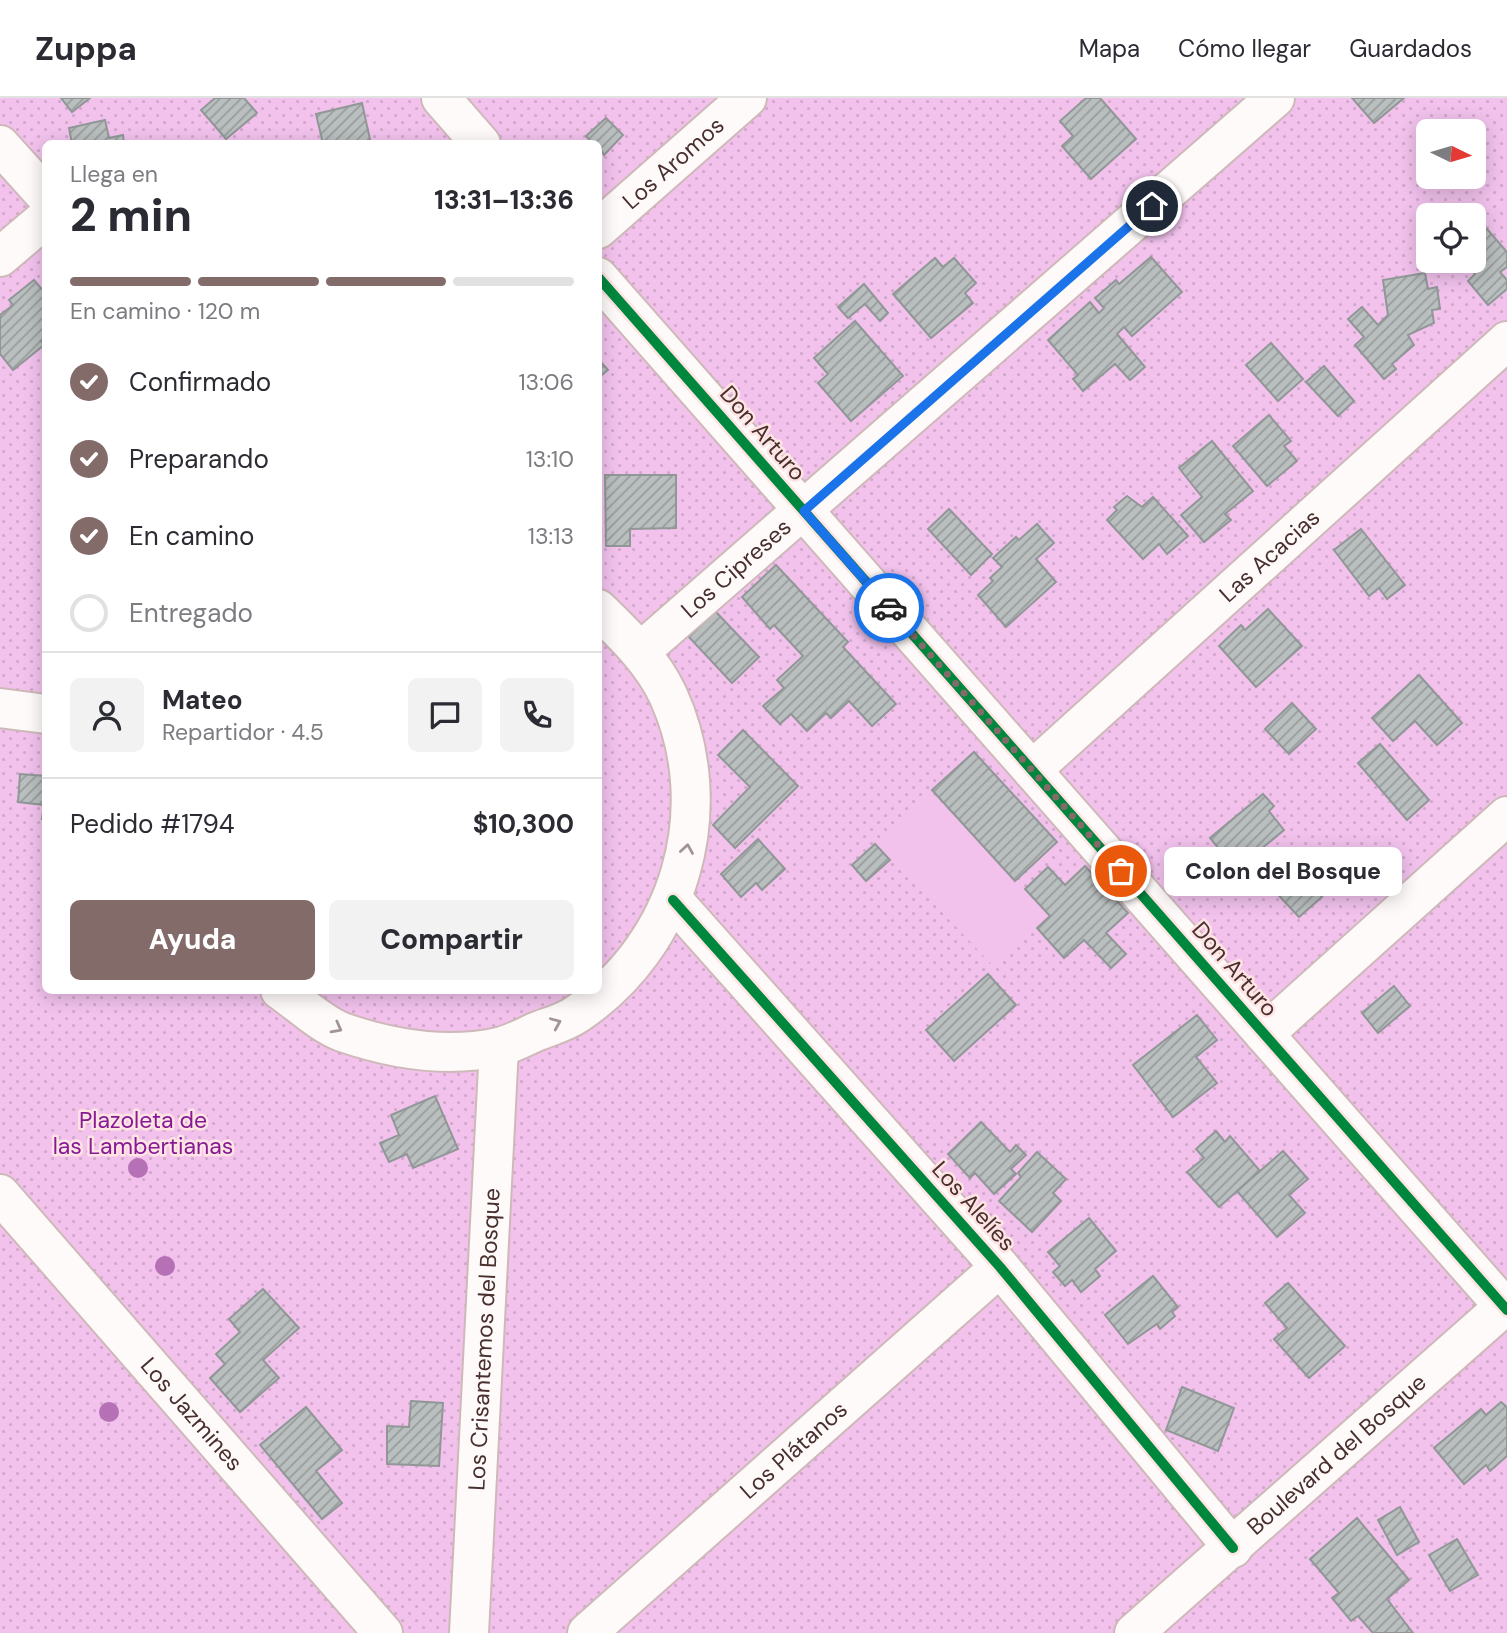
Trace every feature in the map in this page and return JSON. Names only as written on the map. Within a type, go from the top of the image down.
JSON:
[{"type":"street","points":[[441,98],[478,140]]},
{"type":"street","name":"Los Aromos","points":[[602,225],[747,98]]},
{"type":"street","name":"Los Cipreses","points":[[641,651],[1275,98]]},
{"type":"street","points":[[0,145],[42,192]]},
{"type":"street","points":[[0,257],[42,221]]},
{"type":"street","name":"Don Arturo","points":[[602,283],[1506,1306]]},
{"type":"street","name":"Las Acacias","points":[[1032,770],[1507,341]]},
{"type":"street","points":[[602,612],[641,651],[667,694],[685,742],[692,820],[684,867],[673,900],[634,965],[602,993]]},
{"type":"street","points":[[0,708],[42,713]]},
{"type":"street","points":[[1264,1034],[1507,816]]},
{"type":"street","name":"Los Alelíes","points":[[673,900],[1000,1267],[1233,1548]]},
{"type":"street","points":[[286,994],[340,1031],[421,1052],[499,1047],[576,1015],[600,994]]},
{"type":"street","name":"Los Crisantemos del Bosque","points":[[469,1633],[499,1047]]},
{"type":"street","name":"Los Jazmines","points":[[4,1207],[383,1633]]},
{"type":"street","name":"Los Plátanos","points":[[587,1633],[1000,1267]]},
{"type":"street","name":"Boulevard del Bosque","points":[[1134,1633],[1506,1306]]},
{"type":"green space","name":"Plazoleta de las Lambertianas","points":[[0,98],[1507,98],[1507,1633],[0,1633]]},
{"type":"green space","points":[[930,791],[1050,916],[994,967],[876,842]]},
{"type":"building","points":[[61,98],[90,98],[72,112]]},
{"type":"building","points":[[215,98],[244,98],[257,113],[226,139],[201,110]]},
{"type":"building","points":[[1086,98],[1100,98],[1136,139],[1091,179],[1062,146],[1073,136],[1060,121]]},
{"type":"building","points":[[1352,98],[1404,98],[1374,123]]},
{"type":"building","points":[[362,103],[370,140],[322,140],[316,114]]},
{"type":"building","points":[[606,118],[623,135],[604,155],[602,140],[590,140],[586,136]]},
{"type":"building","points":[[105,120],[109,138],[123,135],[124,140],[71,140],[69,128]]},
{"type":"building","points":[[1486,230],[1507,252],[1507,267],[1500,272],[1507,280],[1507,289],[1488,305],[1468,281],[1474,273],[1486,273]]},
{"type":"building","points":[[1151,257],[1182,292],[1132,336],[1124,327],[1117,334],[1145,367],[1130,380],[1115,364],[1083,391],[1073,379],[1078,375],[1048,340],[1090,302],[1099,313],[1104,308],[1095,298],[1116,280],[1119,284]]},
{"type":"building","points":[[935,258],[943,267],[954,258],[976,283],[965,293],[973,303],[931,338],[893,294]]},
{"type":"building","points":[[1425,273],[1428,289],[1437,287],[1440,309],[1432,310],[1434,323],[1408,335],[1414,345],[1392,364],[1396,369],[1384,379],[1355,345],[1364,337],[1348,319],[1362,307],[1378,325],[1388,315],[1383,280]]},
{"type":"building","points":[[34,280],[42,289],[42,347],[13,370],[0,354],[0,315],[13,305],[9,300]]},
{"type":"building","points":[[864,284],[888,313],[880,321],[865,304],[848,318],[838,307]]},
{"type":"building","points":[[855,321],[903,376],[851,421],[818,383],[828,374],[814,358]]},
{"type":"building","points":[[1271,343],[1303,379],[1278,401],[1246,365]]},
{"type":"building","points":[[602,363],[608,370],[602,375]]},
{"type":"building","points":[[1324,366],[1354,401],[1338,416],[1306,382]]},
{"type":"building","points":[[1269,415],[1291,441],[1284,446],[1297,461],[1267,486],[1233,446]]},
{"type":"building","points":[[1212,441],[1253,491],[1225,514],[1231,520],[1204,542],[1181,515],[1202,497],[1179,468]]},
{"type":"building","points":[[605,475],[676,475],[676,528],[630,529],[630,546],[606,546]]},
{"type":"building","points":[[1127,496],[1142,507],[1153,497],[1188,536],[1167,554],[1159,544],[1143,559],[1107,520],[1117,510],[1114,507]]},
{"type":"building","points":[[949,509],[992,554],[971,575],[928,529]]},
{"type":"building","points":[[1037,524],[1054,543],[1036,559],[1056,582],[1006,627],[978,595],[993,581],[990,578],[1002,567],[993,558],[1016,537],[1019,540]]},
{"type":"building","points":[[1361,529],[1405,585],[1387,599],[1379,588],[1369,596],[1334,550]]},
{"type":"building","points":[[776,565],[848,642],[843,647],[896,704],[872,726],[849,701],[831,718],[826,713],[807,731],[791,714],[780,724],[763,706],[784,688],[777,680],[803,656],[774,625],[770,629],[742,597]]},
{"type":"building","points":[[1268,609],[1302,646],[1256,687],[1219,646],[1241,625],[1245,630]]},
{"type":"building","points":[[715,611],[759,657],[732,683],[688,636]]},
{"type":"building","points":[[1419,675],[1462,723],[1437,745],[1415,721],[1393,741],[1372,718]]},
{"type":"building","points":[[1292,703],[1316,729],[1289,754],[1265,729]]},
{"type":"building","points":[[743,730],[798,786],[735,848],[713,825],[750,787],[718,755]]},
{"type":"building","points":[[1380,744],[1429,800],[1407,820],[1358,763]]},
{"type":"building","points":[[974,752],[1057,842],[1015,881],[932,790]]},
{"type":"building","points":[[20,774],[42,776],[42,805],[18,802]]},
{"type":"building","points":[[1263,794],[1274,806],[1269,811],[1284,830],[1236,870],[1210,838]]},
{"type":"building","points":[[758,839],[785,869],[762,890],[756,883],[741,897],[721,874]]},
{"type":"building","points":[[875,844],[890,860],[866,881],[852,865]]},
{"type":"building","points":[[1299,852],[1319,874],[1309,883],[1322,897],[1299,917],[1267,883]]},
{"type":"building","points":[[1085,866],[1128,913],[1106,933],[1126,954],[1111,968],[1084,940],[1064,958],[1037,928],[1050,916],[1025,889],[1048,867],[1065,885]]},
{"type":"building","points":[[988,974],[1016,1005],[954,1061],[926,1030]]},
{"type":"building","points":[[1394,986],[1410,1006],[1378,1033],[1362,1013]]},
{"type":"building","points":[[1197,1015],[1217,1040],[1196,1057],[1217,1083],[1173,1117],[1133,1065]]},
{"type":"building","points":[[435,1096],[458,1149],[413,1168],[407,1154],[389,1162],[380,1143],[399,1135],[391,1115]]},
{"type":"building","points":[[981,1122],[1010,1152],[1016,1145],[1026,1155],[1011,1169],[1016,1174],[994,1194],[975,1173],[970,1178],[948,1154]]},
{"type":"building","points":[[1216,1131],[1225,1142],[1230,1136],[1260,1171],[1219,1207],[1187,1172],[1204,1158],[1196,1149]]},
{"type":"building","points":[[1283,1151],[1308,1179],[1289,1195],[1305,1213],[1277,1237],[1237,1191]]},
{"type":"building","points":[[1037,1152],[1066,1179],[1053,1193],[1061,1201],[1032,1232],[999,1201],[1021,1177],[1018,1173]]},
{"type":"building","points":[[1089,1218],[1116,1251],[1095,1269],[1100,1276],[1081,1292],[1072,1280],[1065,1286],[1053,1272],[1060,1266],[1048,1252]]},
{"type":"building","points":[[1153,1276],[1178,1307],[1172,1312],[1175,1316],[1160,1329],[1157,1324],[1128,1344],[1105,1315]]},
{"type":"building","points":[[1288,1283],[1345,1346],[1309,1378],[1274,1339],[1287,1328],[1265,1303]]},
{"type":"building","points":[[263,1289],[299,1328],[263,1360],[279,1378],[240,1412],[210,1378],[225,1364],[216,1354],[240,1332],[229,1319]]},
{"type":"building","points":[[1182,1387],[1234,1408],[1218,1451],[1166,1430]]},
{"type":"building","points":[[411,1401],[443,1403],[439,1466],[387,1464],[387,1426],[409,1427]]},
{"type":"building","points":[[1501,1402],[1507,1407],[1507,1456],[1490,1471],[1486,1465],[1464,1484],[1434,1448],[1481,1409],[1486,1415]]},
{"type":"building","points":[[306,1407],[342,1450],[316,1471],[342,1503],[322,1519],[260,1445]]},
{"type":"building","points":[[1400,1507],[1419,1542],[1397,1555],[1378,1520]]},
{"type":"building","points":[[1357,1518],[1409,1580],[1387,1599],[1413,1633],[1373,1633],[1358,1616],[1351,1621],[1332,1598],[1339,1593],[1310,1559]]},
{"type":"building","points":[[1457,1539],[1478,1575],[1450,1591],[1429,1555]]},
{"type":"cycle path","points":[[602,282],[1507,1310]]},
{"type":"cycle path","points":[[673,900],[1000,1267],[1233,1548]]},
{"type":"way so far","points":[[889,608],[1121,871]]},
{"type":"place","name":"Colon del Bosque","points":[[1121,871]]},
{"type":"route","points":[[889,608],[804,511],[1152,206]]}]
